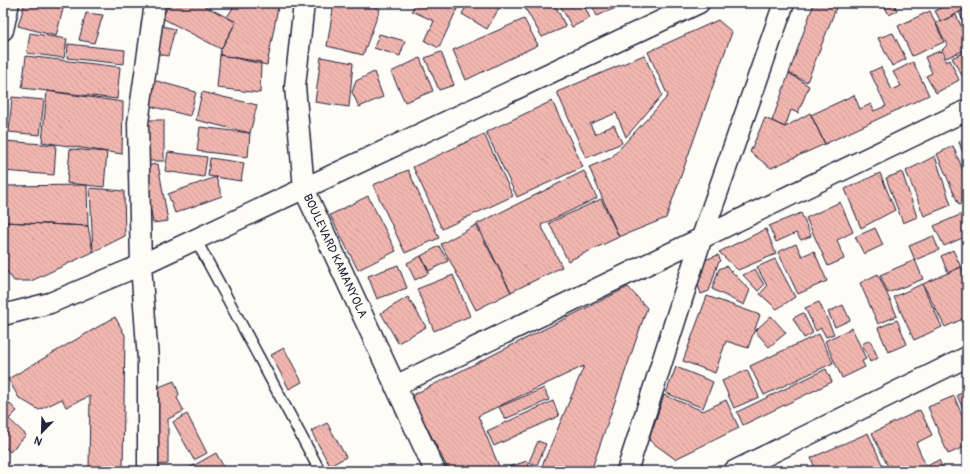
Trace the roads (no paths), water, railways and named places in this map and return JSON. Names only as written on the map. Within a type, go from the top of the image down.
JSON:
[{"type":"street","points":[[3,30],[9,3]]},
{"type":"street","points":[[148,471],[148,360],[141,265],[138,123],[155,3]]},
{"type":"street","name":"BOULEVARD KAMANYOLA","points":[[304,3],[294,86],[304,189],[394,386],[435,471]]},
{"type":"street","points":[[3,315],[50,303],[141,265],[699,3]]},
{"type":"street","points":[[628,471],[702,237],[784,3]]},
{"type":"street","points":[[394,386],[967,110]]},
{"type":"street","points":[[734,471],[967,357]]},
{"type":"lane","points":[[196,240],[320,471]]}]
